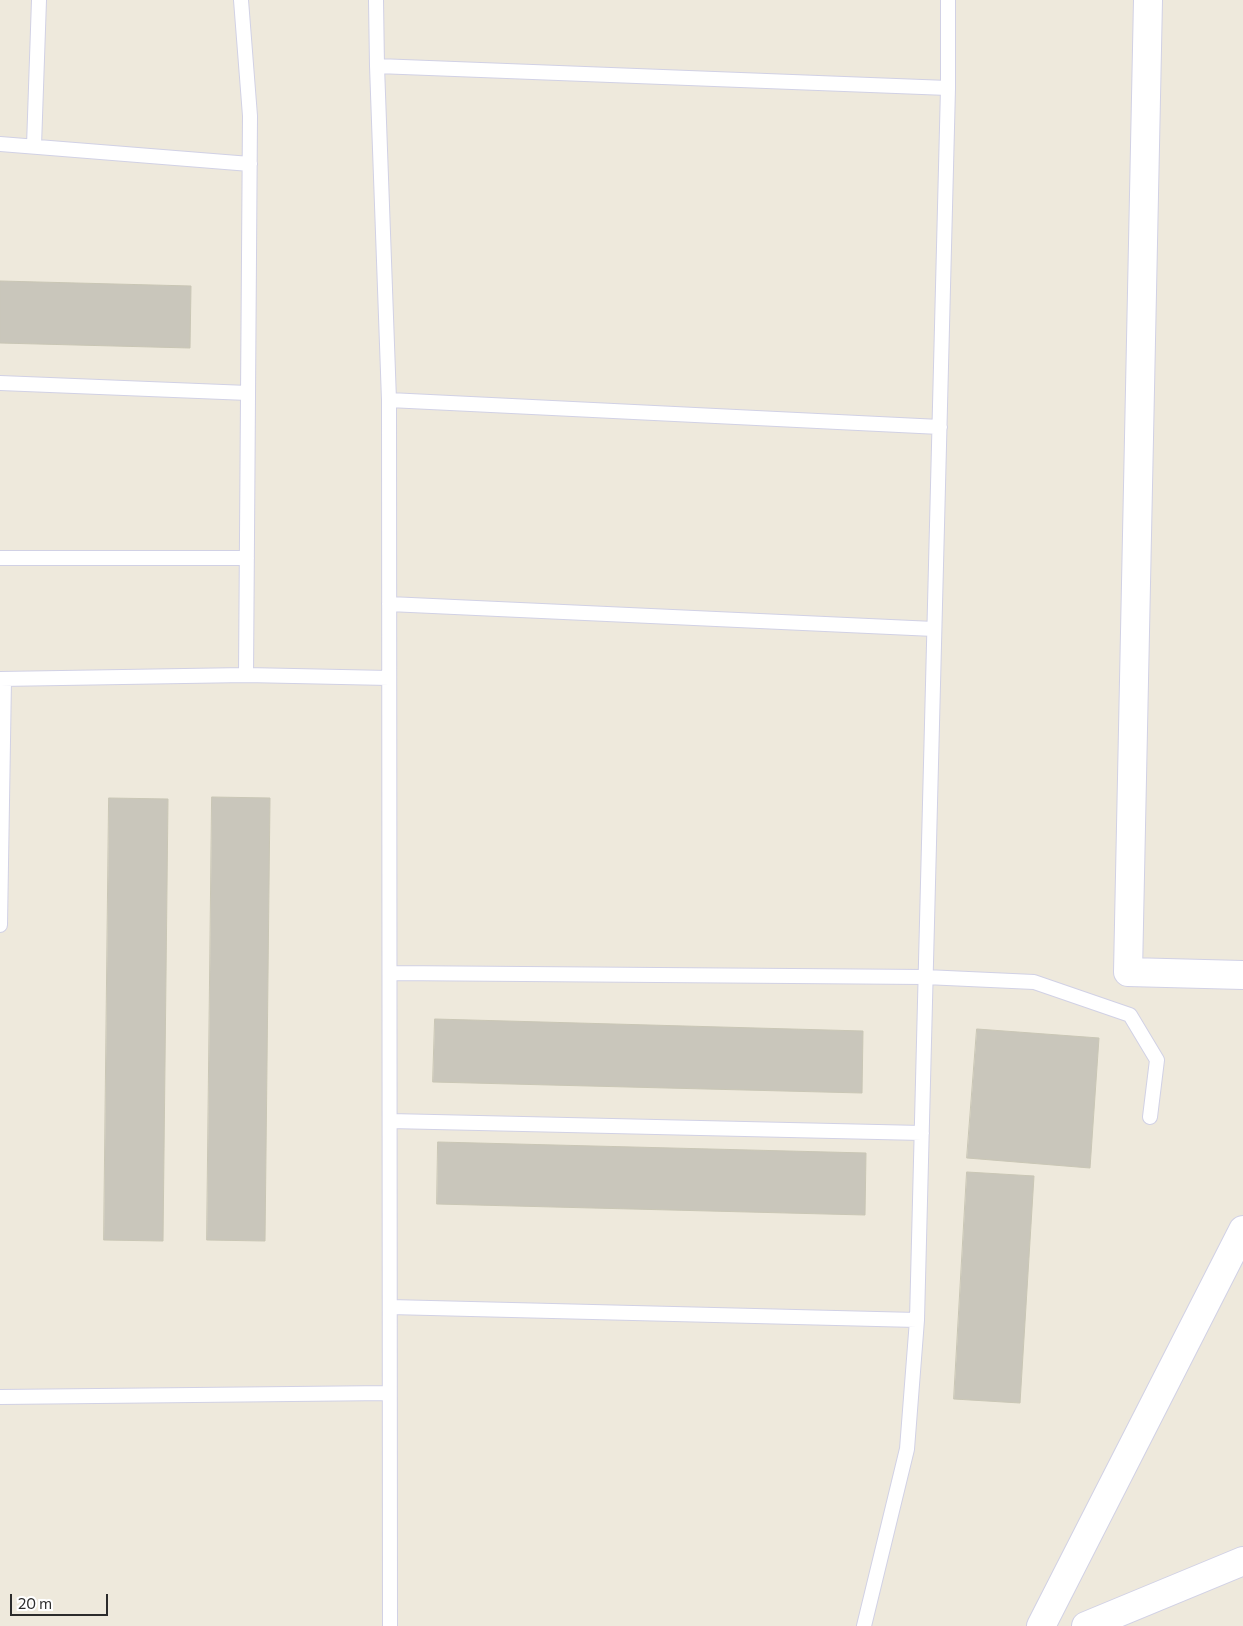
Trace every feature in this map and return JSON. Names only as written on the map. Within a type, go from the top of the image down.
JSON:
[{"type":"street","points":[[1148,0],[1128,972],[1243,975]]},
{"type":"street","points":[[1041,1626],[1243,1230]]},
{"type":"street","points":[[1086,1626],[1243,1561]]},
{"type":"lane","points":[[34,146],[39,0]]},
{"type":"lane","points":[[241,0],[250,116],[246,675]]},
{"type":"lane","points":[[376,0],[389,400],[390,1626]]},
{"type":"lane","points":[[864,1626],[907,1449],[917,1320],[948,88],[948,0]]},
{"type":"lane","points":[[377,66],[948,88]]},
{"type":"lane","points":[[0,144],[250,164]]},
{"type":"lane","points":[[0,383],[248,393]]},
{"type":"lane","points":[[389,400],[940,427]]},
{"type":"lane","points":[[0,558],[247,558]]},
{"type":"lane","points":[[389,604],[934,629]]},
{"type":"lane","points":[[0,925],[2,678],[246,675],[389,678]]},
{"type":"lane","points":[[390,973],[925,977],[1034,982],[1130,1015],[1157,1060],[1150,1117]]},
{"type":"lane","points":[[390,1122],[922,1133]]},
{"type":"lane","points":[[390,1307],[917,1320]]},
{"type":"lane","points":[[0,1396],[389,1393]]},
{"type":"building","points":[[0,281],[191,286],[190,348],[0,343]]},
{"type":"building","points":[[212,797],[270,798],[265,1241],[207,1240]]},
{"type":"building","points":[[109,798],[168,799],[163,1241],[104,1240]]},
{"type":"building","points":[[435,1019],[863,1031],[862,1093],[433,1082]]},
{"type":"building","points":[[977,1029],[1099,1038],[1090,1168],[967,1158]]},
{"type":"building","points":[[438,1142],[866,1153],[865,1215],[437,1204]]},
{"type":"building","points":[[967,1172],[1034,1176],[1020,1403],[954,1399]]}]
